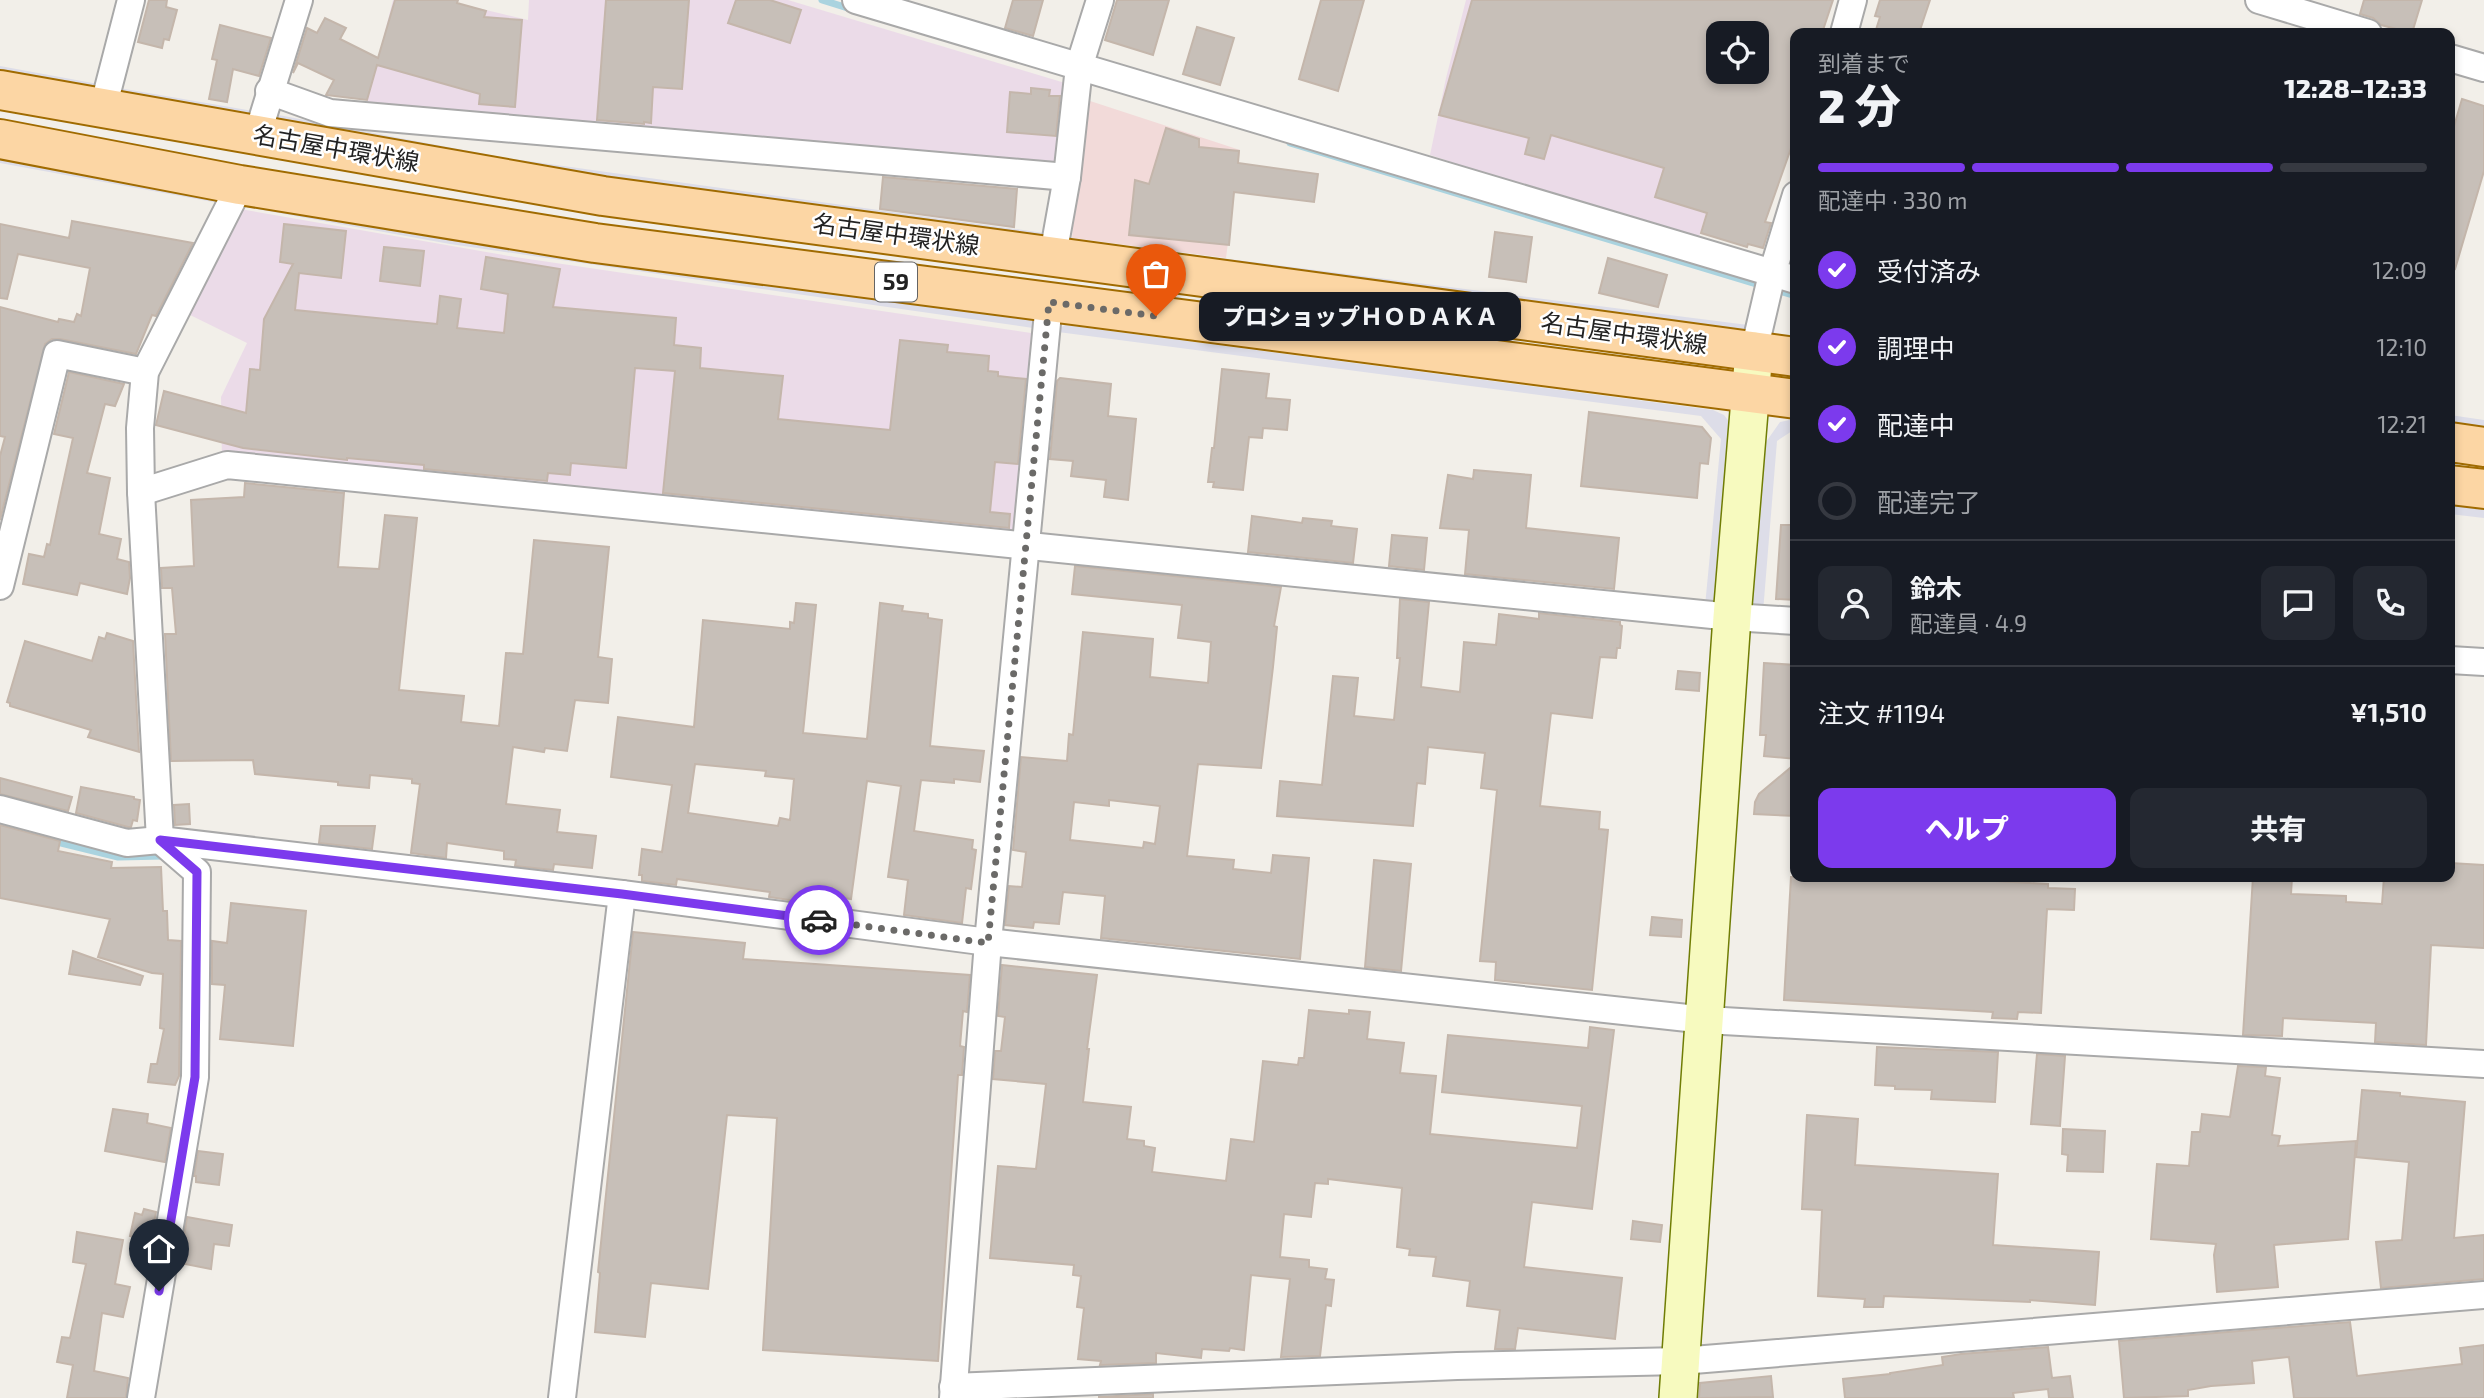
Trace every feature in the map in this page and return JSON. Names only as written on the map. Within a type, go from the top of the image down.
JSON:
[{"type":"main road","name":"名古屋中環状線","points":[[0,90],[603,196],[1790,356]]},
{"type":"main road","name":"名古屋中環状線","points":[[0,139],[240,185],[595,243],[1790,398]]},
{"type":"main road","points":[[2455,443],[2484,447]]},
{"type":"main road","points":[[2455,486],[2484,489]]},
{"type":"street","points":[[103,108],[131,0]]},
{"type":"street","points":[[257,136],[299,0]]},
{"type":"street","points":[[856,0],[1078,75],[1776,282]]},
{"type":"street","points":[[1053,256],[1067,177],[1078,75],[1100,0]]},
{"type":"street","points":[[1845,28],[1853,0]]},
{"type":"street","points":[[2259,0],[2351,28]]},
{"type":"street","points":[[2455,59],[2484,68]]},
{"type":"street","points":[[269,91],[330,113],[1067,177]]},
{"type":"street","points":[[141,1398],[195,1077],[197,872],[160,840],[141,492],[140,428],[145,372],[240,185]]},
{"type":"street","points":[[1678,1398],[1749,393],[1754,351],[1776,282],[1790,221]]},
{"type":"street","points":[[1049,302],[988,943],[953,1392],[1457,1366],[1681,1361],[2484,1294]]},
{"type":"street","points":[[0,586],[57,354],[145,372]]},
{"type":"street","points":[[141,492],[227,466],[1732,617],[1790,621]]},
{"type":"street","points":[[2455,660],[2484,662]]},
{"type":"street","points":[[0,809],[127,842],[160,840],[622,894],[988,943],[1706,1020],[2484,1064]]},
{"type":"street","points":[[562,1398],[622,894]]},
{"type":"shaded area","points":[[393,0],[444,0],[528,20],[529,0],[788,0],[1065,83],[1060,171],[365,109]]},
{"type":"shaded area","points":[[1466,0],[1535,0],[1706,50],[1706,84],[1744,84],[1697,244],[1430,155]]},
{"type":"shaded area","points":[[0,66],[98,84],[96,88],[0,73]]},
{"type":"shaded area","points":[[119,88],[259,112],[257,117],[122,96]]},
{"type":"shaded area","points":[[1084,99],[1240,150],[1226,258],[1072,238]]},
{"type":"shaded area","points":[[268,113],[495,156],[494,158],[279,123]]},
{"type":"shaded area","points":[[0,156],[215,194],[224,204],[0,163]]},
{"type":"shaded area","points":[[506,158],[1051,234],[1049,237],[514,167]]},
{"type":"shaded area","points":[[237,201],[473,240],[1026,319],[1037,322],[1040,329],[450,244],[235,205]]},
{"type":"shaded area","points":[[234,208],[515,257],[1031,333],[1021,536],[222,464],[221,397],[247,343],[184,312]]},
{"type":"shaded area","points":[[1071,239],[1748,325],[1746,333]]},
{"type":"shaded area","points":[[1065,325],[1713,410],[1724,415],[1730,423],[1724,601],[1705,606],[1721,439],[1701,416],[1058,332]]},
{"type":"shaded area","points":[[2455,416],[2484,420],[2484,431],[2455,428]]},
{"type":"shaded area","points":[[1790,420],[1790,432],[1777,441],[1763,612],[1751,604],[1766,442],[1780,422]]},
{"type":"shaded area","points":[[2455,503],[2484,507],[2484,518],[2455,515]]},
{"type":"building","points":[[149,0],[167,0],[166,7],[177,10],[169,40],[164,39],[162,48],[138,42]]},
{"type":"building","points":[[395,0],[458,0],[457,3],[486,11],[484,17],[522,20],[515,107],[479,104],[480,94],[377,65],[367,100],[326,95],[334,80],[298,63],[293,73],[307,28],[317,33],[325,18],[346,28],[340,39],[378,58]]},
{"type":"building","points":[[606,0],[689,0],[682,89],[653,87],[651,123],[597,120]]},
{"type":"building","points":[[736,0],[770,0],[801,10],[790,43],[728,23]]},
{"type":"building","points":[[1013,0],[1043,0],[1033,36],[1005,28]]},
{"type":"building","points":[[1117,0],[1169,0],[1153,55],[1105,40]]},
{"type":"building","points":[[1321,0],[1364,0],[1338,91],[1299,79]]},
{"type":"building","points":[[1472,0],[1833,0],[1824,28],[1790,28],[1790,151],[1765,222],[1771,223],[1763,248],[1748,244],[1747,247],[1701,233],[1707,213],[1655,197],[1664,168],[1551,135],[1544,159],[1525,154],[1529,138],[1439,115]]},
{"type":"building","points":[[1880,0],[1930,0],[1921,28],[1877,28],[1880,17],[1875,16]]},
{"type":"building","points":[[2364,0],[2422,0],[2414,28],[2381,25],[2373,18],[2360,14]]},
{"type":"building","points":[[220,25],[271,38],[259,76],[233,69],[227,102],[209,99],[217,60],[212,59]]},
{"type":"building","points":[[1197,27],[1234,38],[1220,85],[1183,74]]},
{"type":"building","points":[[1031,88],[1050,90],[1049,96],[1060,96],[1056,136],[1007,132],[1010,92],[1031,94]]},
{"type":"building","points":[[2462,99],[2484,106],[2484,171],[2455,269],[2455,123]]},
{"type":"building","points":[[1166,128],[1199,139],[1199,147],[1239,151],[1238,163],[1318,174],[1314,202],[1234,192],[1229,245],[1129,235],[1135,180],[1149,184]]},
{"type":"building","points":[[883,177],[1017,189],[1014,227],[880,209]]},
{"type":"building","points":[[72,221],[193,243],[156,316],[152,315],[136,354],[60,339],[52,339],[45,344],[0,520],[0,456],[5,437],[0,436],[0,307],[58,322],[59,319],[74,322],[77,314],[81,316],[90,268],[18,254],[7,299],[0,298],[0,224],[69,238]]},
{"type":"building","points":[[284,224],[346,231],[341,278],[299,273],[295,310],[437,324],[440,296],[461,299],[457,328],[504,333],[508,294],[481,289],[486,257],[560,269],[553,307],[676,318],[674,345],[701,348],[700,368],[783,376],[778,419],[890,430],[900,340],[948,345],[947,352],[989,356],[988,371],[998,372],[998,376],[1026,379],[1018,464],[995,462],[990,512],[1010,514],[1009,528],[663,493],[675,371],[635,368],[626,468],[571,463],[570,475],[548,473],[547,481],[424,469],[424,465],[347,460],[243,448],[156,425],[164,391],[246,413],[250,369],[260,370],[264,319],[293,264],[280,262]]},
{"type":"building","points":[[1495,232],[1532,237],[1526,282],[1489,277]]},
{"type":"building","points":[[384,247],[424,251],[420,286],[380,281]]},
{"type":"building","points":[[1608,258],[1667,275],[1658,307],[1599,293]]},
{"type":"building","points":[[1222,369],[1269,374],[1266,398],[1290,400],[1287,430],[1263,428],[1262,438],[1249,437],[1243,490],[1213,487],[1214,482],[1208,482]]},
{"type":"building","points":[[69,372],[124,384],[115,406],[105,404],[87,473],[110,478],[99,534],[121,539],[117,559],[129,562],[127,594],[80,583],[77,595],[23,584],[29,554],[44,557],[47,544],[50,545],[73,438],[54,434]]},
{"type":"building","points":[[1060,378],[1111,384],[1108,416],[1136,419],[1128,500],[1104,497],[1106,480],[1071,476],[1073,461],[1050,459],[1057,381]]},
{"type":"building","points":[[1589,412],[1702,427],[1711,438],[1708,464],[1700,463],[1697,498],[1581,486]]},
{"type":"building","points":[[1474,470],[1531,475],[1526,528],[1619,538],[1614,589],[1465,574],[1469,530],[1440,528],[1448,475],[1473,479]]},
{"type":"building","points":[[245,483],[344,493],[338,567],[379,569],[385,515],[417,518],[399,690],[464,696],[461,722],[499,726],[506,653],[523,654],[534,540],[609,547],[598,657],[612,659],[608,703],[575,700],[567,751],[545,748],[544,752],[513,747],[506,804],[560,810],[557,832],[596,836],[592,868],[554,864],[553,870],[515,866],[516,860],[504,859],[504,851],[447,843],[446,858],[411,853],[420,784],[412,783],[412,779],[370,775],[369,788],[338,785],[338,782],[255,774],[253,760],[171,761],[165,634],[176,634],[172,588],[162,588],[161,568],[194,566],[191,500],[244,497]]},
{"type":"building","points":[[1252,516],[1302,523],[1303,518],[1332,521],[1331,526],[1357,529],[1353,563],[1248,552]]},
{"type":"building","points":[[1781,525],[1790,525],[1790,600],[1776,599]]},
{"type":"building","points":[[1392,535],[1427,538],[1424,570],[1389,566]]},
{"type":"building","points":[[1075,566],[1281,587],[1274,626],[1277,627],[1261,768],[1198,764],[1187,856],[1234,860],[1233,869],[1271,873],[1273,855],[1309,858],[1300,959],[1101,938],[1105,896],[1063,892],[1059,924],[1034,922],[1033,928],[1005,925],[1009,886],[1022,887],[1026,852],[1013,850],[1021,757],[1067,761],[1069,734],[1073,735],[1083,632],[1153,639],[1150,677],[1208,683],[1211,642],[1178,638],[1182,605],[1072,594]],"holes":[[[1109,800],[1160,806],[1155,844],[1144,842],[1143,848],[1070,840],[1074,802],[1109,806]]]},
{"type":"building","points":[[1400,599],[1429,602],[1421,687],[1460,692],[1464,642],[1496,645],[1499,614],[1539,619],[1539,613],[1620,622],[1622,626],[1616,658],[1600,657],[1592,718],[1551,713],[1540,806],[1600,812],[1599,829],[1608,830],[1592,990],[1495,980],[1496,962],[1480,961],[1497,790],[1481,788],[1485,753],[1428,747],[1425,784],[1417,783],[1413,826],[1277,816],[1280,781],[1322,785],[1333,676],[1358,678],[1354,716],[1394,720],[1400,658],[1397,658]]},
{"type":"building","points":[[796,603],[816,605],[803,733],[867,739],[880,603],[903,606],[902,611],[928,614],[928,618],[942,620],[930,746],[984,751],[980,782],[954,779],[954,783],[921,780],[914,831],[973,840],[972,849],[976,850],[971,889],[966,888],[962,923],[904,915],[908,880],[888,877],[901,786],[867,781],[851,899],[811,893],[810,903],[769,897],[770,892],[677,879],[676,885],[642,881],[642,875],[639,875],[642,849],[662,852],[672,785],[611,777],[618,717],[694,727],[703,620],[790,629],[790,622],[794,623]],"holes":[[[695,764],[766,771],[765,776],[794,779],[790,820],[780,818],[778,826],[688,813]]]},
{"type":"building","points":[[107,633],[133,641],[139,752],[88,737],[91,730],[10,706],[7,702],[25,641],[92,661],[99,637],[105,639]]},
{"type":"building","points":[[1764,663],[1790,665],[1790,758],[1764,756],[1766,735],[1760,735]]},
{"type":"building","points":[[1678,671],[1700,673],[1699,691],[1676,689]]},
{"type":"building","points":[[1790,768],[1790,816],[1754,814],[1759,794]]},
{"type":"building","points":[[0,778],[72,797],[68,811],[0,794]]},
{"type":"building","points":[[81,787],[140,800],[137,821],[133,820],[131,827],[128,827],[76,813]]},
{"type":"building","points":[[189,804],[190,824],[175,825],[174,805]]},
{"type":"building","points":[[0,825],[60,841],[58,851],[112,862],[111,868],[161,867],[163,911],[167,911],[168,940],[181,941],[179,1076],[175,1085],[148,1082],[151,1064],[157,1064],[164,1029],[160,1028],[163,974],[98,957],[110,919],[0,898]]},
{"type":"building","points":[[321,826],[375,826],[372,849],[319,843]]},
{"type":"building","points":[[1374,860],[1411,864],[1401,971],[1365,967]]},
{"type":"building","points":[[2455,863],[2484,865],[2484,948],[2431,945],[2426,1045],[2375,1042],[2376,1023],[2283,1018],[2282,1036],[2243,1035],[2253,882],[2292,882],[2291,894],[2346,896],[2346,902],[2382,904],[2384,882],[2455,882]]},
{"type":"building","points":[[1791,882],[2011,882],[2075,889],[2074,910],[2047,909],[2041,1013],[2018,1012],[2017,1019],[1992,1018],[1993,1012],[1784,1000]]},
{"type":"building","points":[[231,903],[306,911],[293,1046],[220,1039],[225,985],[212,984],[212,941],[227,943]]},
{"type":"building","points":[[1652,917],[1682,920],[1681,937],[1650,935]]},
{"type":"building","points":[[633,932],[745,943],[743,959],[970,975],[967,1012],[963,1011],[960,1046],[964,1047],[962,1075],[958,1075],[938,1361],[763,1350],[777,1118],[727,1115],[708,1289],[651,1283],[645,1337],[595,1332],[598,1272]]},
{"type":"building","points":[[73,951],[143,976],[140,985],[69,974]]},
{"type":"building","points":[[1002,965],[1097,975],[1083,1102],[1131,1107],[1127,1139],[1144,1141],[1144,1146],[1155,1148],[1152,1172],[1226,1181],[1231,1139],[1254,1142],[1263,1061],[1298,1065],[1299,1058],[1304,1058],[1309,1010],[1349,1014],[1349,1010],[1370,1012],[1367,1039],[1404,1043],[1400,1073],[1436,1076],[1430,1134],[1577,1148],[1582,1106],[1442,1092],[1448,1035],[1588,1048],[1590,1027],[1614,1030],[1592,1209],[1532,1202],[1524,1267],[1622,1278],[1615,1339],[1518,1328],[1515,1349],[1495,1349],[1500,1310],[1467,1306],[1470,1281],[1433,1276],[1436,1257],[1409,1255],[1410,1249],[1397,1247],[1402,1188],[1328,1179],[1328,1184],[1315,1183],[1311,1217],[1284,1214],[1280,1257],[1309,1260],[1309,1267],[1327,1269],[1325,1279],[1334,1280],[1331,1306],[1326,1305],[1320,1356],[1281,1357],[1290,1279],[1251,1275],[1244,1350],[1202,1349],[1201,1358],[1156,1353],[1156,1363],[1100,1365],[1101,1361],[1078,1359],[1084,1308],[1077,1307],[1081,1276],[1073,1275],[1074,1265],[990,1258],[998,1166],[1036,1169],[1046,1084],[993,1079],[995,1051],[1001,1051],[1005,1017],[998,1016]]},
{"type":"building","points":[[1877,1047],[1998,1052],[1995,1102],[1931,1099],[1932,1090],[1895,1089],[1895,1086],[1875,1085]]},
{"type":"building","points":[[2037,1054],[2065,1056],[2060,1126],[2031,1124]]},
{"type":"building","points":[[2238,1066],[2266,1067],[2265,1076],[2280,1078],[2272,1135],[2280,1136],[2278,1146],[2356,1141],[2348,1239],[2274,1245],[2278,1287],[2217,1292],[2214,1255],[2216,1244],[2151,1239],[2157,1164],[2189,1166],[2192,1132],[2200,1132],[2202,1114],[2230,1117]]},
{"type":"building","points":[[2362,1090],[2465,1102],[2454,1238],[2484,1235],[2484,1279],[2381,1288],[2376,1242],[2402,1240],[2409,1162],[2356,1157]]},
{"type":"building","points":[[113,1109],[148,1114],[147,1123],[171,1128],[165,1162],[105,1151]]},
{"type":"building","points":[[1807,1115],[1858,1119],[1855,1165],[1998,1174],[1993,1245],[2099,1252],[2095,1305],[2030,1300],[1884,1296],[1883,1307],[1864,1307],[1865,1299],[1818,1296],[1822,1210],[1802,1209]]},
{"type":"building","points":[[2063,1129],[2105,1131],[2103,1172],[2067,1171],[2068,1155],[2062,1154]]},
{"type":"building","points":[[198,1151],[223,1154],[219,1185],[196,1182],[194,1176]]},
{"type":"building","points":[[144,1209],[156,1212],[151,1241],[130,1236],[135,1213],[142,1215]]},
{"type":"building","points":[[187,1217],[232,1225],[229,1246],[214,1244],[211,1269],[180,1263]]},
{"type":"building","points":[[1633,1221],[1662,1225],[1660,1242],[1631,1239]]},
{"type":"building","points":[[77,1232],[123,1240],[115,1284],[130,1287],[123,1317],[102,1313],[94,1371],[128,1378],[126,1398],[67,1398],[73,1365],[57,1362],[62,1337],[70,1338],[86,1264],[73,1262]]},
{"type":"building","points":[[2350,1322],[2357,1376],[2462,1364],[2460,1348],[2484,1345],[2484,1398],[2294,1398],[2289,1357],[2252,1361],[2254,1383],[2188,1390],[2188,1396],[2124,1398],[2119,1341]]},
{"type":"building","points":[[2048,1347],[2052,1378],[2070,1376],[2073,1398],[2049,1398],[2048,1389],[2013,1393],[2014,1398],[1845,1398],[1843,1379],[1943,1365],[1942,1357],[1961,1354]]},
{"type":"building","points":[[1771,1376],[1773,1397],[1699,1398],[1700,1383]]},
{"type":"building","points":[[1153,1394],[1153,1398],[1099,1398],[1099,1397]]},
{"type":"waterway","points":[[822,0],[854,10]]},
{"type":"waterway","points":[[1290,143],[1790,294]]},
{"type":"waterway","points":[[53,841],[118,857],[165,856]]},
{"type":"way so far","points":[[819,920],[988,943],[1049,302],[1156,316]]},
{"type":"place","name":"プロショップＨＯＤＡＫＡ","points":[[1156,316]]},
{"type":"route","points":[[159,1291],[195,1077],[197,1007],[197,872],[160,840],[819,920]]}]
